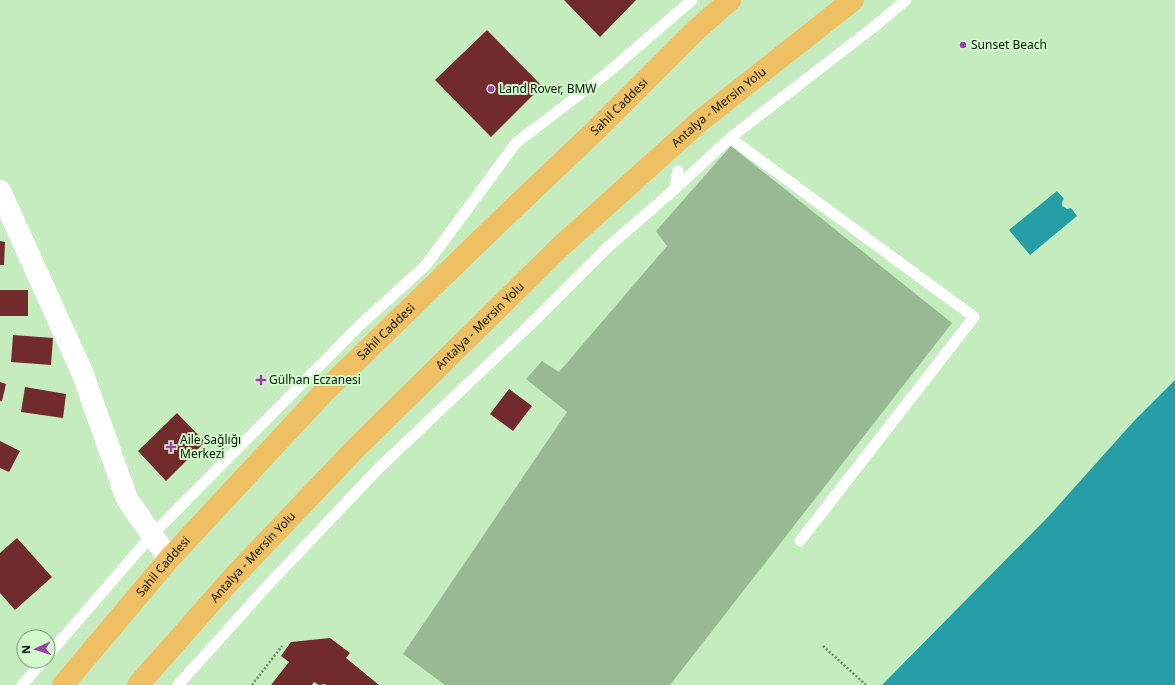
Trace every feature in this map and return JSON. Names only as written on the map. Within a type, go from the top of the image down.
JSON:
[{"type":"highway","name":"Sahil Caddesi","points":[[63,685],[169,559],[324,392],[598,128],[696,30],[730,0]]},
{"type":"highway","name":"Antalya - Mersin Yolu","points":[[138,685],[236,574],[355,449],[560,247],[700,121],[852,0]]},
{"type":"street","points":[[0,191],[82,372],[127,498],[169,559]]},
{"type":"lane","points":[[56,646],[152,535],[360,326],[426,265],[516,143],[605,75],[692,0]]},
{"type":"lane","points":[[178,685],[269,584],[379,468],[533,322],[609,246],[675,189],[730,138],[875,26],[906,0]]},
{"type":"lane","points":[[730,138],[974,317],[800,541]]},
{"type":"lane","points":[[675,189],[678,171]]},
{"type":"lane","points":[[22,685],[36,669]]},
{"type":"path","points":[[252,685],[282,646]]},
{"type":"path","points":[[823,646],[866,685]]},
{"type":"green space","points":[[731,146],[952,323],[670,685],[445,685],[403,654],[567,412],[526,379],[542,361],[559,372],[667,246],[656,231]]},
{"type":"water","points":[[1057,191],[1064,199],[1062,206],[1067,209],[1071,208],[1077,216],[1030,255],[1009,230]]},
{"type":"water","points":[[1175,380],[1175,685],[882,685],[1048,517],[1134,421]]},
{"type":"building","points":[[564,0],[636,0],[600,37]]},
{"type":"building","points":[[487,30],[542,86],[491,137],[435,80]]},
{"type":"building","points":[[0,241],[5,242],[4,265],[0,265]]},
{"type":"building","points":[[0,290],[28,290],[28,316],[0,316]]},
{"type":"building","points":[[13,335],[53,338],[51,365],[11,362]]},
{"type":"building","points":[[0,382],[6,384],[2,401],[0,401]]},
{"type":"building","points":[[25,387],[66,394],[63,418],[21,412]]},
{"type":"building","points":[[509,389],[532,406],[513,431],[490,414]]},
{"type":"building","name":"Aile Sağlığı Merkezi","points":[[177,413],[205,442],[166,481],[138,451]]},
{"type":"building","points":[[0,441],[20,451],[9,472],[0,468]]},
{"type":"building","points":[[17,538],[52,577],[15,610],[0,593],[0,553]]},
{"type":"building","points":[[330,638],[350,653],[346,658],[379,685],[319,685],[314,682],[312,685],[271,685],[289,662],[281,656],[291,642]]},
{"type":"place","name":"Sunset Beach","points":[[963,45]]},
{"type":"place","name":"Land Rover, BMW","points":[[491,89]]},
{"type":"place","name":"Gülhan Eczanesi","points":[[261,380]]},
{"type":"place","name":"Aile Sağlığı Merkezi","points":[[171,447]]}]
